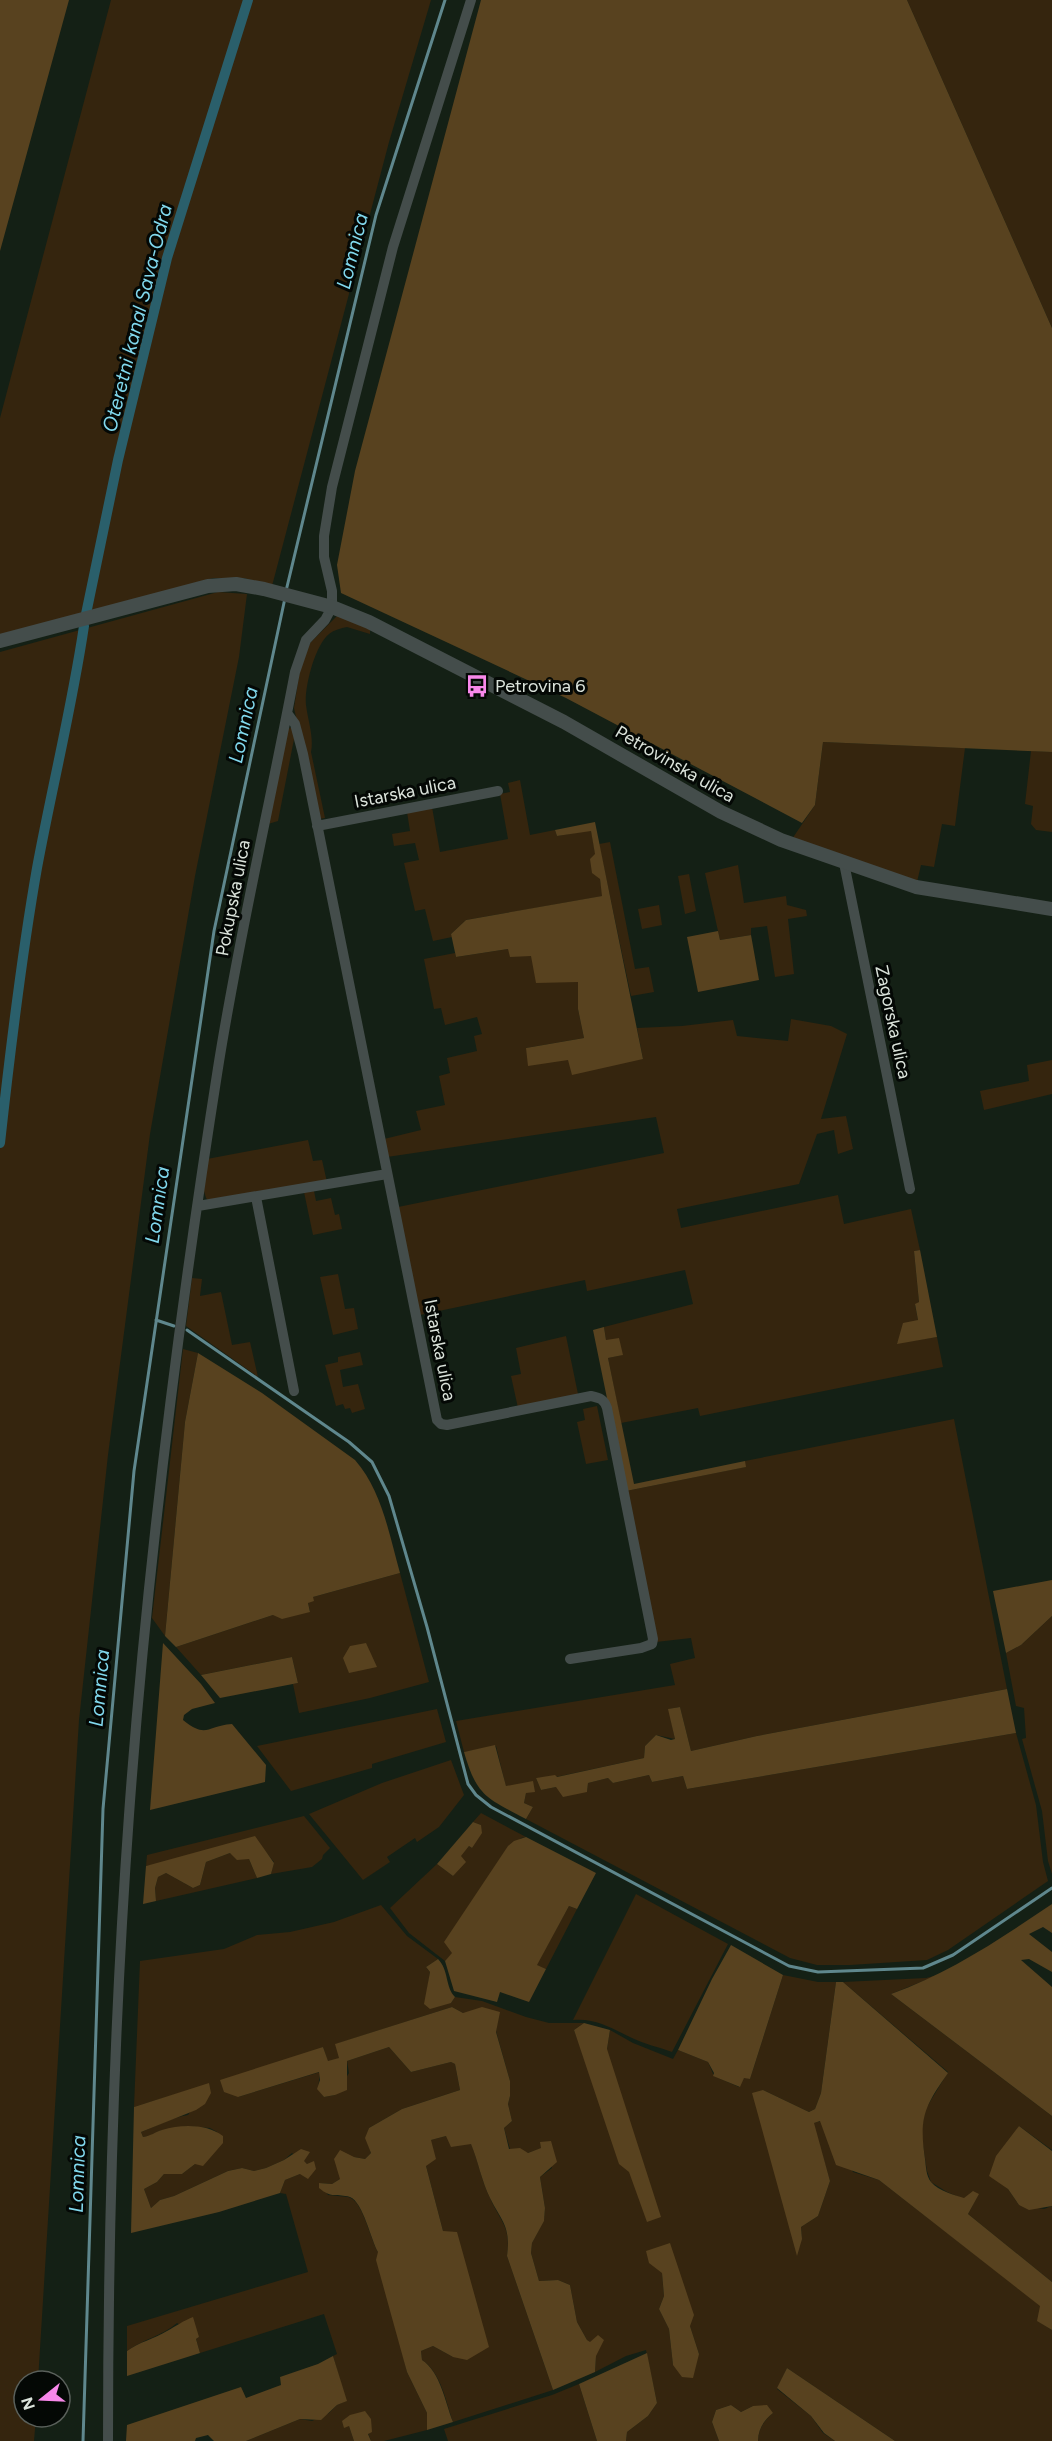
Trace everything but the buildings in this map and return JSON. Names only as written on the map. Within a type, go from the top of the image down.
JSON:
[{"type":"street","points":[[332,607],[332,591],[324,557],[324,536],[332,487],[393,247],[432,117],[471,0]]},
{"type":"street","name":"Petrovinska ulica","points":[[0,641],[208,586],[236,584],[299,597],[332,607],[400,636],[564,722],[751,827],[781,840],[939,892],[1052,909]]},
{"type":"street","name":"Pokupska ulica","points":[[108,2441],[108,2250],[116,2040],[129,1812],[160,1490],[198,1206],[225,1030],[252,881],[302,648],[306,640],[325,620],[332,607]]},
{"type":"street","name":"Istarska ulica","points":[[287,713],[295,724],[317,826],[435,1414],[441,1424],[447,1425],[516,1413],[577,1398],[591,1396],[604,1401],[653,1639],[652,1644],[641,1648],[570,1659]]},
{"type":"street","name":"Istarska ulica","points":[[317,826],[498,791]]},
{"type":"street","name":"Zagorska ulica","points":[[844,862],[910,1189]]},
{"type":"street","points":[[198,1206],[387,1174]]},
{"type":"street","points":[[256,1197],[294,1390]]},
{"type":"shaded area","points":[[0,0],[69,0],[0,251]]},
{"type":"shaded area","points":[[111,0],[431,0],[389,142],[272,586],[244,578],[213,578],[0,638],[0,418]]},
{"type":"shaded area","points":[[481,0],[907,0],[1052,328],[1052,752],[823,742],[815,805],[802,823],[566,698],[341,593],[337,565],[355,471]]},
{"type":"shaded area","points":[[907,0],[1052,0],[1052,328]]},
{"type":"shaded area","points":[[218,592],[247,594],[239,657],[195,876],[150,1134],[108,1455],[79,1720],[39,2369],[12,2369],[12,2429],[35,2429],[34,2441],[0,2441],[0,652]]},
{"type":"shaded area","points":[[338,615],[370,627],[370,634],[347,627],[333,631],[319,647],[312,667],[306,705],[311,752],[325,818],[319,819],[294,708],[300,669],[310,643]]},
{"type":"shaded area","points":[[292,727],[295,734],[278,821],[268,824],[288,729]]},
{"type":"shaded area","points":[[823,742],[965,748],[955,826],[942,824],[934,867],[921,865],[917,882],[792,839],[815,805]]},
{"type":"shaded area","points":[[1031,751],[1052,752],[1052,832],[1036,830],[1031,824],[1033,806],[1025,804]]},
{"type":"shaded area","points":[[520,780],[530,835],[555,830],[557,836],[591,830],[603,896],[466,920],[451,934],[452,937],[433,941],[425,909],[415,911],[404,863],[419,860],[415,843],[394,846],[392,834],[410,831],[407,812],[432,807],[440,852],[508,839],[500,794],[510,792],[508,783]]},
{"type":"shaded area","points":[[595,822],[643,1059],[572,1075],[568,1060],[528,1066],[526,1048],[584,1038],[578,1009],[578,982],[536,983],[531,956],[510,957],[508,949],[456,957],[451,934],[466,920],[602,896],[600,879],[592,873],[590,859],[595,854],[591,831],[557,836],[555,830]]},
{"type":"shaded area","points":[[610,842],[635,969],[649,967],[654,992],[631,996],[599,844]]},
{"type":"shaded area","points":[[738,865],[744,903],[786,896],[787,905],[806,910],[807,916],[788,919],[794,974],[775,977],[767,926],[751,928],[751,935],[720,940],[705,873]]},
{"type":"shaded area","points":[[689,874],[696,911],[685,914],[678,876]]},
{"type":"shaded area","points":[[659,905],[662,925],[642,929],[638,909]]},
{"type":"shaded area","points":[[718,931],[720,940],[751,935],[759,980],[698,992],[687,937]]},
{"type":"shaded area","points":[[508,949],[531,956],[579,981],[578,1009],[584,1038],[526,1048],[569,1060],[643,1059],[637,1028],[733,1020],[737,1036],[788,1041],[791,1019],[831,1026],[847,1034],[821,1119],[846,1116],[853,1149],[838,1154],[834,1130],[817,1134],[799,1184],[677,1209],[681,1228],[838,1195],[844,1224],[911,1209],[920,1250],[914,1251],[919,1302],[915,1305],[918,1320],[897,1343],[937,1337],[943,1367],[700,1416],[698,1408],[621,1423],[608,1358],[622,1355],[606,1340],[604,1327],[693,1304],[685,1270],[587,1291],[585,1280],[420,1315],[398,1207],[664,1153],[656,1117],[387,1157],[384,1139],[421,1130],[416,1111],[445,1105],[439,1076],[450,1073],[447,1058],[477,1051],[474,1036],[482,1034],[477,1017],[445,1025],[441,1008],[434,1009],[424,959],[455,953],[456,957]]},
{"type":"shaded area","points":[[1052,1060],[1052,1094],[984,1110],[980,1091],[1029,1081],[1027,1065]]},
{"type":"shaded area","points":[[308,1140],[313,1161],[322,1160],[327,1182],[208,1200],[206,1198],[204,1191],[207,1159]]},
{"type":"shaded area","points":[[314,1191],[316,1201],[331,1198],[335,1215],[339,1214],[342,1229],[313,1235],[304,1192]]},
{"type":"shaded area","points":[[920,1250],[937,1337],[897,1344],[903,1323],[918,1320],[915,1304],[919,1302],[914,1251]]},
{"type":"shaded area","points":[[338,1274],[345,1309],[354,1308],[358,1329],[333,1335],[320,1277]]},
{"type":"shaded area","points":[[192,1278],[202,1279],[200,1296],[221,1292],[232,1345],[250,1342],[258,1377],[186,1326]]},
{"type":"shaded area","points":[[604,1327],[606,1340],[619,1338],[623,1355],[608,1358],[634,1484],[745,1461],[746,1467],[626,1491],[593,1330]]},
{"type":"shaded area","points":[[566,1336],[578,1394],[518,1408],[511,1376],[521,1374],[516,1348]]},
{"type":"shaded area","points":[[183,1349],[198,1353],[185,1422],[165,1636],[152,1618]]},
{"type":"shaded area","points":[[360,1352],[363,1365],[340,1370],[343,1387],[358,1384],[365,1409],[352,1413],[350,1408],[345,1409],[343,1404],[336,1406],[325,1365],[338,1362],[338,1357]]},
{"type":"shaded area","points":[[198,1353],[262,1393],[355,1460],[372,1485],[378,1499],[400,1573],[313,1597],[314,1601],[308,1603],[310,1612],[282,1619],[273,1615],[176,1647],[165,1636],[185,1422]]},
{"type":"shaded area","points":[[597,1406],[608,1460],[586,1464],[577,1422],[585,1420],[583,1409]]},
{"type":"shaded area","points":[[954,1419],[1007,1689],[757,1736],[691,1751],[680,1707],[669,1709],[675,1739],[656,1735],[645,1746],[644,1758],[556,1777],[536,1778],[541,1790],[556,1787],[587,1792],[588,1783],[608,1778],[613,1783],[649,1775],[652,1782],[683,1776],[687,1789],[1016,1733],[1036,1805],[1043,1862],[1048,1881],[948,1950],[927,1960],[850,1965],[817,1965],[790,1958],[526,1819],[533,1807],[524,1803],[526,1793],[506,1787],[496,1746],[464,1752],[456,1721],[675,1685],[670,1664],[695,1658],[691,1638],[656,1642],[626,1491],[745,1467],[745,1461]]},
{"type":"shaded area","points":[[400,1573],[429,1682],[370,1698],[299,1713],[293,1684],[298,1683],[292,1657],[201,1675],[176,1647],[273,1615],[310,1611],[308,1603],[313,1597]]},
{"type":"shaded area","points":[[1052,1580],[1052,1616],[1021,1645],[1006,1653],[993,1591]]},
{"type":"shaded area","points":[[1052,1616],[1052,1874],[1048,1861],[1042,1811],[1022,1739],[1026,1738],[1024,1708],[1016,1706],[1006,1653],[1021,1645]]},
{"type":"shaded area","points":[[163,1643],[201,1684],[215,1703],[192,1709],[184,1715],[183,1720],[202,1730],[232,1724],[266,1765],[265,1782],[150,1810]]},
{"type":"shaded area","points":[[366,1643],[377,1667],[349,1673],[343,1658],[350,1646]]},
{"type":"shaded area","points":[[292,1657],[298,1683],[220,1698],[201,1675]]},
{"type":"shaded area","points":[[1007,1689],[1016,1733],[687,1789],[683,1776],[652,1782],[649,1775],[613,1783],[608,1778],[588,1783],[587,1792],[563,1797],[556,1787],[541,1790],[536,1778],[555,1775],[557,1777],[644,1758],[645,1746],[656,1735],[671,1740],[675,1739],[668,1709],[680,1707],[691,1751],[757,1736]]},
{"type":"shaded area","points":[[437,1709],[446,1742],[372,1764],[372,1768],[291,1791],[257,1746]]},
{"type":"shaded area","points":[[495,1745],[506,1786],[533,1781],[535,1792],[526,1793],[524,1803],[533,1807],[526,1819],[485,1795],[469,1767],[464,1752]]},
{"type":"shaded area","points":[[451,1760],[464,1795],[439,1827],[417,1842],[415,1838],[387,1857],[390,1862],[363,1880],[309,1814],[382,1783]]},
{"type":"shaded area","points":[[481,1813],[526,1837],[521,1838],[452,1954],[445,1961],[409,1933],[390,1908],[437,1864],[453,1876],[460,1856],[469,1846],[472,1848],[481,1825],[473,1822]]},
{"type":"shaded area","points":[[304,1816],[330,1848],[312,1867],[271,1874],[274,1862],[260,1845],[146,1866],[147,1855]]},
{"type":"shaded area","points":[[473,1822],[481,1825],[482,1833],[472,1848],[469,1846],[461,1856],[466,1862],[453,1876],[437,1864]]},
{"type":"shaded area","points":[[255,1836],[274,1863],[271,1874],[257,1878],[249,1859],[237,1860],[230,1853],[206,1862],[200,1885],[193,1888],[166,1873],[158,1877],[155,1888],[156,1901],[143,1904],[146,1866]]},
{"type":"shaded area","points":[[526,1837],[596,1873],[577,1909],[569,1906],[537,1965],[546,1969],[529,2002],[500,1992],[497,2002],[454,1991],[445,1961],[452,1953],[444,1942],[508,1846]]},
{"type":"shaded area","points":[[230,1853],[249,1859],[257,1878],[156,1901],[155,1888],[158,1877],[166,1873],[193,1888],[200,1885],[206,1862]]},
{"type":"shaded area","points":[[636,1894],[728,1944],[672,2052],[596,2022],[573,2020]]},
{"type":"shaded area","points":[[1052,1904],[1052,1933],[1043,1927],[1029,1934],[1052,1952],[1052,1972],[1029,1959],[1021,1960],[1052,1987],[1052,2116],[891,1994],[954,1966]]},
{"type":"shaded area","points":[[381,1905],[407,1936],[438,1959],[426,1967],[430,1972],[426,1998],[451,2003],[455,1997],[482,2001],[549,2023],[584,2023],[574,2030],[594,2085],[607,2049],[610,2030],[633,2043],[673,2059],[678,2050],[708,2062],[714,2076],[739,2087],[744,2077],[750,2079],[783,1975],[818,1982],[836,1982],[821,2093],[815,2109],[809,2112],[763,2090],[802,2239],[801,2227],[818,2216],[830,2181],[813,2123],[821,2121],[853,2172],[879,2180],[1041,2306],[1038,2321],[1052,2330],[1052,2441],[895,2441],[787,2368],[777,2389],[811,2416],[823,2433],[835,2441],[758,2441],[762,2425],[773,2413],[753,2406],[741,2412],[731,2405],[716,2410],[712,2422],[719,2441],[626,2441],[627,2432],[648,2416],[657,2403],[646,2350],[626,2356],[595,2372],[596,2356],[577,2322],[570,2285],[558,2280],[539,2281],[531,2253],[532,2243],[544,2220],[545,2208],[540,2177],[552,2168],[540,2143],[542,2148],[528,2153],[510,2149],[504,2128],[512,2121],[508,2104],[510,2081],[496,2031],[499,2012],[463,2013],[452,2007],[336,2044],[340,2058],[328,2062],[323,2047],[238,2097],[320,2072],[318,2089],[324,2097],[335,2095],[349,2073],[347,2061],[389,2047],[411,2072],[451,2062],[455,2064],[460,2090],[402,2109],[369,2128],[366,2138],[371,2153],[365,2159],[354,2157],[340,2179],[332,2184],[320,2183],[328,2195],[348,2197],[358,2205],[362,2212],[378,2252],[407,2372],[427,2413],[427,2430],[384,2441],[371,2441],[368,2433],[349,2426],[354,2441],[246,2441],[300,2419],[312,2421],[346,2401],[333,2356],[337,2354],[324,2314],[200,2353],[196,2339],[199,2337],[177,2323],[127,2351],[127,2326],[308,2272],[286,2194],[280,2193],[285,2180],[300,2174],[307,2164],[292,2153],[284,2160],[266,2168],[254,2171],[242,2168],[228,2171],[174,2196],[160,2200],[151,2208],[144,2189],[157,2182],[164,2174],[182,2174],[195,2164],[217,2132],[210,2128],[187,2126],[159,2131],[143,2137],[141,2132],[188,2115],[209,2084],[134,2107],[140,1961],[224,1949],[257,1935],[290,1932],[334,1922]],"holes":[[[662,2273],[690,2326],[699,2354],[673,2365],[669,2329],[659,2309],[664,2296]]]},
{"type":"shaded area","points":[[569,1906],[577,1909],[546,1969],[536,1965]]},
{"type":"shaded area","points":[[731,1945],[783,1975],[750,2079],[744,2078],[740,2087],[713,2076],[714,2073],[708,2062],[678,2050]]},
{"type":"shaded area","points":[[438,1959],[444,1968],[455,1997],[451,2003],[430,2009],[424,2004],[430,1972],[426,1967]]},
{"type":"shaded area","points":[[938,1975],[891,1994],[1052,2116],[1052,2150],[1019,2126],[1001,2182],[1019,2205],[1044,2209],[1052,2206],[1052,2282],[968,2214],[978,2195],[964,2199],[931,2182],[921,2132],[925,2110],[948,2072],[843,1982],[926,1978]]},
{"type":"shaded area","points":[[836,1982],[843,1982],[948,2073],[933,2095],[923,2123],[923,2145],[928,2177],[938,2188],[956,2196],[964,2198],[973,2191],[979,2194],[968,2214],[1052,2282],[1052,2330],[1037,2321],[1040,2306],[879,2180],[836,2165],[820,2121],[814,2123],[830,2181],[818,2216],[801,2227],[802,2239],[797,2256],[752,2093],[763,2090],[809,2112],[815,2109],[821,2093]]},
{"type":"shaded area","points":[[452,2007],[463,2013],[482,2007],[500,2012],[496,2032],[510,2081],[508,2104],[512,2121],[504,2128],[509,2149],[520,2148],[528,2153],[541,2148],[540,2142],[551,2141],[557,2162],[540,2177],[545,2208],[544,2221],[532,2243],[531,2253],[539,2281],[558,2280],[570,2285],[577,2322],[587,2340],[590,2342],[598,2335],[604,2340],[596,2356],[595,2372],[553,2390],[507,2256],[507,2231],[487,2192],[471,2144],[451,2147],[446,2136],[431,2140],[436,2159],[426,2166],[443,2231],[457,2232],[489,2347],[467,2360],[453,2357],[433,2346],[421,2351],[422,2360],[434,2372],[442,2388],[453,2422],[427,2430],[427,2413],[407,2372],[376,2260],[378,2252],[363,2213],[355,2200],[350,2197],[331,2195],[319,2188],[319,2183],[332,2184],[340,2179],[334,2159],[340,2150],[354,2157],[365,2159],[371,2153],[365,2138],[369,2128],[402,2109],[460,2090],[455,2064],[451,2062],[411,2072],[389,2047],[347,2061],[347,2090],[324,2097],[317,2089],[320,2080],[319,2072],[238,2097],[224,2092],[220,2080],[323,2047],[328,2061],[339,2058],[335,2044]]},
{"type":"shaded area","points":[[584,2023],[610,2030],[607,2049],[661,2217],[647,2222],[629,2172],[619,2164],[574,2030]]},
{"type":"shaded area","points":[[209,2083],[211,2093],[205,2104],[196,2110],[141,2132],[143,2137],[170,2128],[194,2126],[210,2129],[223,2136],[223,2143],[203,2166],[195,2164],[182,2174],[164,2174],[157,2182],[144,2189],[151,2208],[160,2200],[174,2196],[228,2171],[242,2168],[254,2171],[266,2168],[301,2149],[310,2152],[304,2161],[307,2164],[314,2161],[316,2169],[308,2179],[300,2174],[285,2180],[280,2193],[219,2212],[131,2233],[134,2107]]},
{"type":"shaded area","points":[[1019,2126],[1052,2151],[1052,2206],[1029,2210],[1019,2205],[1008,2189],[989,2176],[996,2156]]},
{"type":"shaded area","points":[[446,2136],[471,2143],[487,2192],[506,2231],[507,2256],[553,2390],[453,2422],[438,2380],[434,2372],[422,2360],[421,2351],[433,2346],[453,2357],[443,2231],[426,2166],[431,2140]]},
{"type":"shaded area","points":[[670,2243],[694,2315],[690,2326],[699,2354],[693,2378],[682,2377],[673,2365],[669,2329],[659,2309],[664,2296],[662,2273],[649,2263],[646,2251]]},
{"type":"shaded area","points":[[193,2317],[199,2337],[196,2339],[200,2353],[127,2376],[127,2351]]},
{"type":"shaded area","points":[[647,2353],[657,2403],[648,2416],[627,2432],[626,2441],[597,2441],[579,2384]]},
{"type":"shaded area","points":[[333,2356],[347,2401],[337,2405],[321,2420],[300,2419],[246,2441],[214,2441],[208,2435],[196,2438],[195,2441],[126,2441],[127,2425],[241,2387],[246,2398],[281,2385],[280,2377],[318,2364]]},
{"type":"shaded area","points":[[787,2368],[895,2441],[835,2441],[824,2433],[811,2416],[777,2388]]},
{"type":"shaded area","points":[[579,2384],[597,2441],[448,2441],[444,2429],[552,2395]]},
{"type":"shaded area","points":[[731,2405],[741,2412],[753,2406],[767,2405],[773,2413],[762,2425],[758,2441],[719,2441],[712,2422],[716,2410]]},
{"type":"shaded area","points":[[365,2411],[371,2419],[372,2432],[368,2434],[371,2441],[354,2441],[349,2426],[344,2428],[342,2421],[350,2415]]},
{"type":"waterway","name":"Oteretni kanal Sava-Odra","points":[[86,614],[118,460],[167,258],[248,0]]},
{"type":"waterway","name":"Lomnica","points":[[286,591],[376,215],[445,0]]},
{"type":"waterway","name":"Lomnica","points":[[83,2441],[103,1809],[134,1471],[214,931],[285,598]]},
{"type":"waterway","name":"Oteretni kanal Sava-Odra","points":[[0,1143],[31,902],[84,626]]},
{"type":"waterway","points":[[156,1320],[174,1326]]},
{"type":"waterway","points":[[187,1330],[349,1442],[372,1462],[389,1496],[427,1627],[468,1784],[476,1795],[491,1807],[789,1966],[818,1972],[923,1968],[953,1955],[1052,1888]]},
{"type":"place","name":"Petrovina 6","points":[[477,686]]}]
